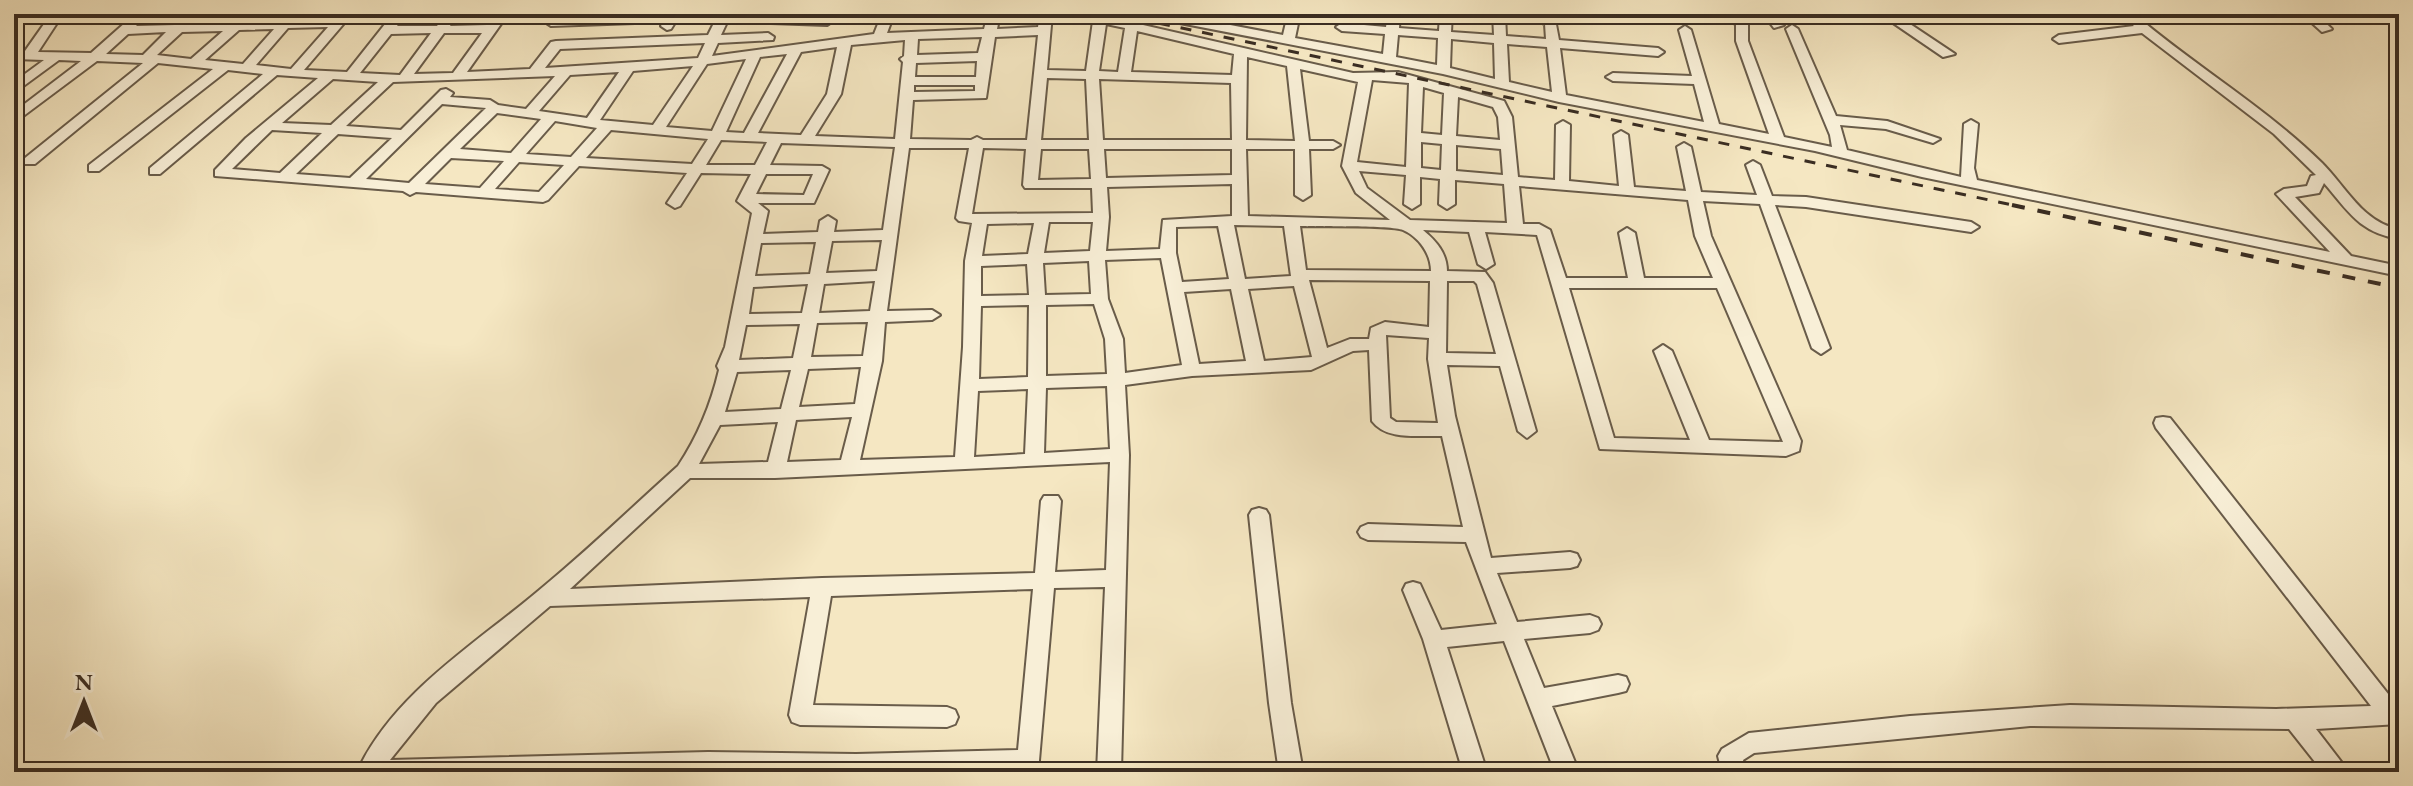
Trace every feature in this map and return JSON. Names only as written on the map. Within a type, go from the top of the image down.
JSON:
[{"type":"street","points":[[14,119],[96,56],[142,14]]},
{"type":"street","points":[[30,161],[150,59],[193,14]]},
{"type":"street","points":[[195,62],[250,14]]},
{"type":"street","points":[[349,78],[400,14]]},
{"type":"street","points":[[283,178],[397,79],[452,14]]},
{"type":"street","points":[[353,184],[439,100],[502,14]]},
{"type":"street","points":[[879,37],[888,14]]},
{"type":"street","points":[[906,96],[981,95],[984,57],[994,14]]},
{"type":"street","points":[[1046,14],[1030,185],[1240,179]]},
{"type":"street","points":[[1079,14],[1293,64],[1357,76],[1416,81],[1499,104],[1504,112],[1508,179],[1515,226]]},
{"type":"street","points":[[1154,14],[1443,70],[1559,98],[1778,140],[1970,183],[2399,271]]},
{"type":"street","points":[[1235,31],[1244,14]]},
{"type":"street","points":[[1288,41],[1294,14]]},
{"type":"street","points":[[1389,60],[1394,14]]},
{"type":"street","points":[[1443,70],[1446,14]]},
{"type":"street","points":[[1502,85],[1500,14],[1531,15],[1550,20],[1559,98]]},
{"type":"street","points":[[1734,14],[1742,25],[1742,41],[1778,140]]},
{"type":"street","points":[[1886,14],[1948,54]]},
{"type":"street","points":[[2127,14],[2143,29],[2249,105],[2327,178],[2370,228],[2399,234]]},
{"type":"street","points":[[2308,14],[2326,29]]},
{"type":"street","points":[[657,130],[703,61],[725,15]]},
{"type":"street","points":[[551,22],[725,15],[828,17],[817,44]]},
{"type":"street","points":[[649,65],[672,16]]},
{"type":"street","points":[[675,203],[717,136],[768,37],[772,16]]},
{"type":"street","points":[[125,30],[231,28],[290,19],[342,18]]},
{"type":"street","points":[[294,73],[342,18]]},
{"type":"street","points":[[592,69],[609,44],[620,18]]},
{"type":"street","points":[[246,68],[290,19]]},
{"type":"street","points":[[1100,19],[1092,76],[1101,217],[1097,258],[1100,299],[1114,339],[1120,455],[1109,772]]},
{"type":"street","points":[[30,54],[53,20]]},
{"type":"street","points":[[1339,49],[1342,20],[1392,31],[1658,52]]},
{"type":"street","points":[[1779,23],[1831,120],[1840,153]]},
{"type":"street","points":[[1124,76],[1131,27]]},
{"type":"street","points":[[387,30],[491,29]]},
{"type":"street","points":[[14,55],[150,59],[328,77],[397,79],[703,61],[817,44],[912,35],[935,29],[1044,31]]},
{"type":"street","points":[[2059,39],[2143,29]]},
{"type":"street","points":[[1685,30],[1713,127]]},
{"type":"street","points":[[848,468],[863,410],[880,316],[912,35]]},
{"type":"street","points":[[534,73],[556,45],[768,37]]},
{"type":"street","points":[[806,139],[834,94],[845,41]]},
{"type":"street","points":[[749,137],[796,48]]},
{"type":"street","points":[[1610,49],[1617,109]]},
{"type":"street","points":[[1241,53],[1238,79],[1240,179],[1233,220],[1239,284],[1256,366]]},
{"type":"street","points":[[14,89],[58,55]]},
{"type":"street","points":[[907,59],[984,57]]},
{"type":"street","points":[[1293,64],[1302,143],[1303,195]]},
{"type":"street","points":[[94,168],[225,66]]},
{"type":"street","points":[[328,77],[269,126],[220,173],[410,190],[546,197],[576,163],[629,67]]},
{"type":"street","points":[[530,113],[566,71]]},
{"type":"street","points":[[155,171],[273,72]]},
{"type":"street","points":[[1040,74],[1238,79]]},
{"type":"street","points":[[1357,76],[1365,83],[1349,166],[1361,190],[1434,249],[1441,274],[1435,333],[1437,359],[1449,430],[1475,535],[1484,566],[1567,772]]},
{"type":"street","points":[[1613,77],[1700,80]]},
{"type":"street","points":[[907,81],[982,81]]},
{"type":"street","points":[[1412,204],[1416,81]]},
{"type":"street","points":[[1447,204],[1451,89]]},
{"type":"street","points":[[439,100],[490,104],[494,108],[599,124],[717,136],[901,143],[1333,145]]},
{"type":"street","points":[[410,190],[494,108]]},
{"type":"street","points":[[483,193],[552,116]]},
{"type":"street","points":[[1831,120],[1887,125],[1933,139]]},
{"type":"street","points":[[1970,183],[1967,168],[1971,124]]},
{"type":"street","points":[[1562,184],[1563,125]]},
{"type":"street","points":[[269,126],[404,134]]},
{"type":"street","points":[[1621,135],[1627,190]]},
{"type":"street","points":[[1416,137],[1506,145]]},
{"type":"street","points":[[370,772],[413,708],[448,674],[545,598],[685,471],[697,456],[714,419],[760,211],[745,204],[746,198],[776,138]]},
{"type":"street","points":[[977,141],[964,218],[1101,217]]},
{"type":"street","points":[[1192,370],[1168,253],[1168,223],[1291,220],[1408,228],[1534,227],[1544,233],[1604,441],[1613,447],[1786,449],[1792,441],[1703,236],[1692,197],[1684,147]]},
{"type":"street","points":[[447,153],[696,169],[822,170],[809,200],[746,198]]},
{"type":"street","points":[[1753,165],[1821,348]]},
{"type":"street","points":[[1349,166],[1692,197],[1765,199],[1971,227]]},
{"type":"street","points":[[2327,178],[2316,179],[2310,192],[2284,194],[2346,260]]},
{"type":"street","points":[[964,464],[970,385],[973,261],[980,219]]},
{"type":"street","points":[[1034,460],[1038,297],[1035,259],[1042,219]]},
{"type":"street","points":[[1291,220],[1300,278],[1322,357]]},
{"type":"street","points":[[1476,227],[1486,264]]},
{"type":"street","points":[[753,239],[826,229],[889,235]]},
{"type":"street","points":[[775,471],[801,363],[826,229]]},
{"type":"street","points":[[1627,233],[1637,283]]},
{"type":"street","points":[[973,261],[1168,253]]},
{"type":"street","points":[[1174,287],[1300,278],[1441,274],[1479,276],[1485,283],[1527,431]]},
{"type":"street","points":[[745,282],[884,276]]},
{"type":"street","points":[[1558,283],[1723,283]]},
{"type":"street","points":[[973,301],[1038,297],[1100,299]]},
{"type":"street","points":[[738,320],[932,315]]},
{"type":"street","points":[[1435,333],[1379,328],[1375,344],[1384,426],[1449,430]]},
{"type":"street","points":[[970,385],[1114,380],[1192,370],[1311,364],[1350,345],[1375,344]]},
{"type":"street","points":[[1663,351],[1703,448]]},
{"type":"street","points":[[1437,359],[1506,360]]},
{"type":"street","points":[[726,366],[873,361]]},
{"type":"street","points":[[714,419],[863,410]]},
{"type":"street","points":[[2163,423],[2395,715]]},
{"type":"street","points":[[685,471],[775,471],[1120,455]]},
{"type":"street","points":[[370,772],[513,771],[708,762],[855,768],[1028,766],[1047,579],[1051,501]]},
{"type":"street","points":[[1259,515],[1291,772]]},
{"type":"street","points":[[1368,532],[1475,535]]},
{"type":"street","points":[[1484,566],[1570,560]]},
{"type":"street","points":[[545,598],[1116,578]]},
{"type":"street","points":[[822,586],[800,715],[947,717]]},
{"type":"street","points":[[1413,590],[1434,639],[1475,772]]},
{"type":"street","points":[[1434,639],[1590,624]]},
{"type":"street","points":[[1537,699],[1618,684]]},
{"type":"street","points":[[1734,772],[1730,756],[1749,743],[1972,719],[2070,715],[2296,720],[2395,715]]},
{"type":"street","points":[[2296,720],[2337,772]]},
{"type":"railway","points":[[1116,14],[2022,207]]},
{"type":"railway","points":[[2012,205],[2399,288]]}]
